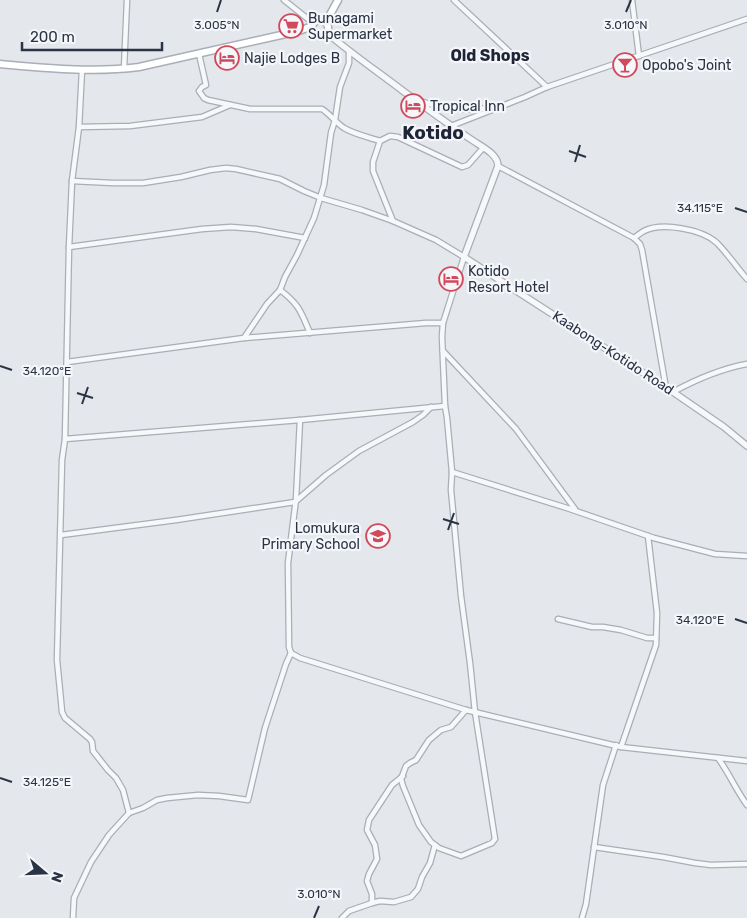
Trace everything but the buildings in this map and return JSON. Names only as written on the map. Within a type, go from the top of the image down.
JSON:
[{"type":"main road","points":[[313,27],[320,36],[327,34],[328,26],[326,22],[338,0]]},
{"type":"main road","points":[[0,64],[82,70],[124,69],[299,31],[313,27],[320,20],[326,22]]},
{"type":"street","points":[[124,69],[127,0]]},
{"type":"street","points":[[284,0],[313,27]]},
{"type":"street","points":[[454,0],[547,87]]},
{"type":"street","points":[[632,0],[639,56]]},
{"type":"street","points":[[451,126],[547,87],[747,19]]},
{"type":"street","points":[[327,34],[413,99],[496,157],[498,161],[498,166],[464,257],[443,323],[442,337],[445,406],[452,472],[456,551],[475,712],[495,839],[492,843],[461,856],[451,854],[431,842],[418,822],[403,786],[402,776],[406,766],[416,760],[429,740],[441,730],[451,727],[466,710]]},
{"type":"street","points":[[244,338],[267,304],[280,290],[314,218],[324,185],[331,133],[340,87],[349,63],[349,52]]},
{"type":"street","points":[[199,54],[206,85],[199,91],[208,100],[250,109],[322,109],[347,130],[380,141]]},
{"type":"street","points":[[82,70],[79,126],[72,181],[69,248],[68,362],[65,439],[62,460],[58,660],[62,712],[68,721],[90,739],[93,752],[124,790],[129,812]]},
{"type":"street","points":[[413,99],[454,110],[497,107]]},
{"type":"street","points":[[79,126],[130,126],[202,117],[232,105]]},
{"type":"street","points":[[393,221],[373,171],[373,162],[380,141],[390,136],[398,137],[464,168],[483,148]]},
{"type":"street","points":[[498,166],[634,238],[640,244],[666,388]]},
{"type":"street","points":[[72,181],[143,182],[165,180],[210,170],[236,169],[280,179],[320,198],[393,221],[436,240],[464,257]]},
{"type":"street","points":[[69,248],[202,229],[231,227],[256,229],[305,238]]},
{"type":"street","points":[[634,238],[644,231],[657,228],[673,228],[705,235],[717,243],[747,279]]},
{"type":"street","name":"Kaabong-Kotido Road","points":[[464,257],[672,392],[724,427],[747,446]]},
{"type":"street","points":[[280,290],[294,301],[310,333]]},
{"type":"street","points":[[68,362],[244,338],[426,322],[443,323]]},
{"type":"street","points":[[443,351],[516,428],[576,511]]},
{"type":"street","points":[[672,392],[718,371],[747,364]]},
{"type":"street","points":[[65,439],[445,406]]},
{"type":"street","points":[[61,536],[296,502],[326,474],[367,447],[413,422],[431,407]]},
{"type":"street","points":[[300,420],[296,502],[288,563],[288,647],[291,653],[300,658],[466,710],[619,746],[747,760]]},
{"type":"street","points":[[452,472],[648,536],[715,554],[747,556]]},
{"type":"street","points":[[582,918],[586,904],[603,785],[656,645],[657,614],[648,536]]},
{"type":"street","points":[[558,619],[592,627],[621,630],[647,638],[656,638]]},
{"type":"street","points":[[73,918],[74,898],[91,862],[109,835],[129,812],[143,808],[157,800],[167,798],[198,795],[248,800],[264,728],[291,653]]},
{"type":"street","points":[[718,758],[747,805]]},
{"type":"street","points":[[372,903],[372,894],[367,881],[377,858],[374,845],[367,830],[368,824],[392,785],[402,776]]},
{"type":"street","points":[[342,918],[349,912],[372,903],[380,901],[394,902],[408,899],[414,895],[430,863],[435,845]]},
{"type":"street","points":[[594,847],[696,863],[747,864]]},
{"type":"place","name":"Bunagami Supermarket","points":[[291,26]]},
{"type":"place","name":"Najie Lodges B","points":[[227,58]]},
{"type":"place","name":"Opobo's Joint","points":[[625,65]]},
{"type":"place","name":"Tropical Inn","points":[[413,106]]},
{"type":"place","name":"Kotido Resort Hotel","points":[[451,279]]},
{"type":"place","name":"Lomukura Primary School","points":[[378,536]]},
{"type":"district","name":"Old Shops","points":[[490,55]]},
{"type":"district","name":"Kotido","points":[[433,132]]}]
